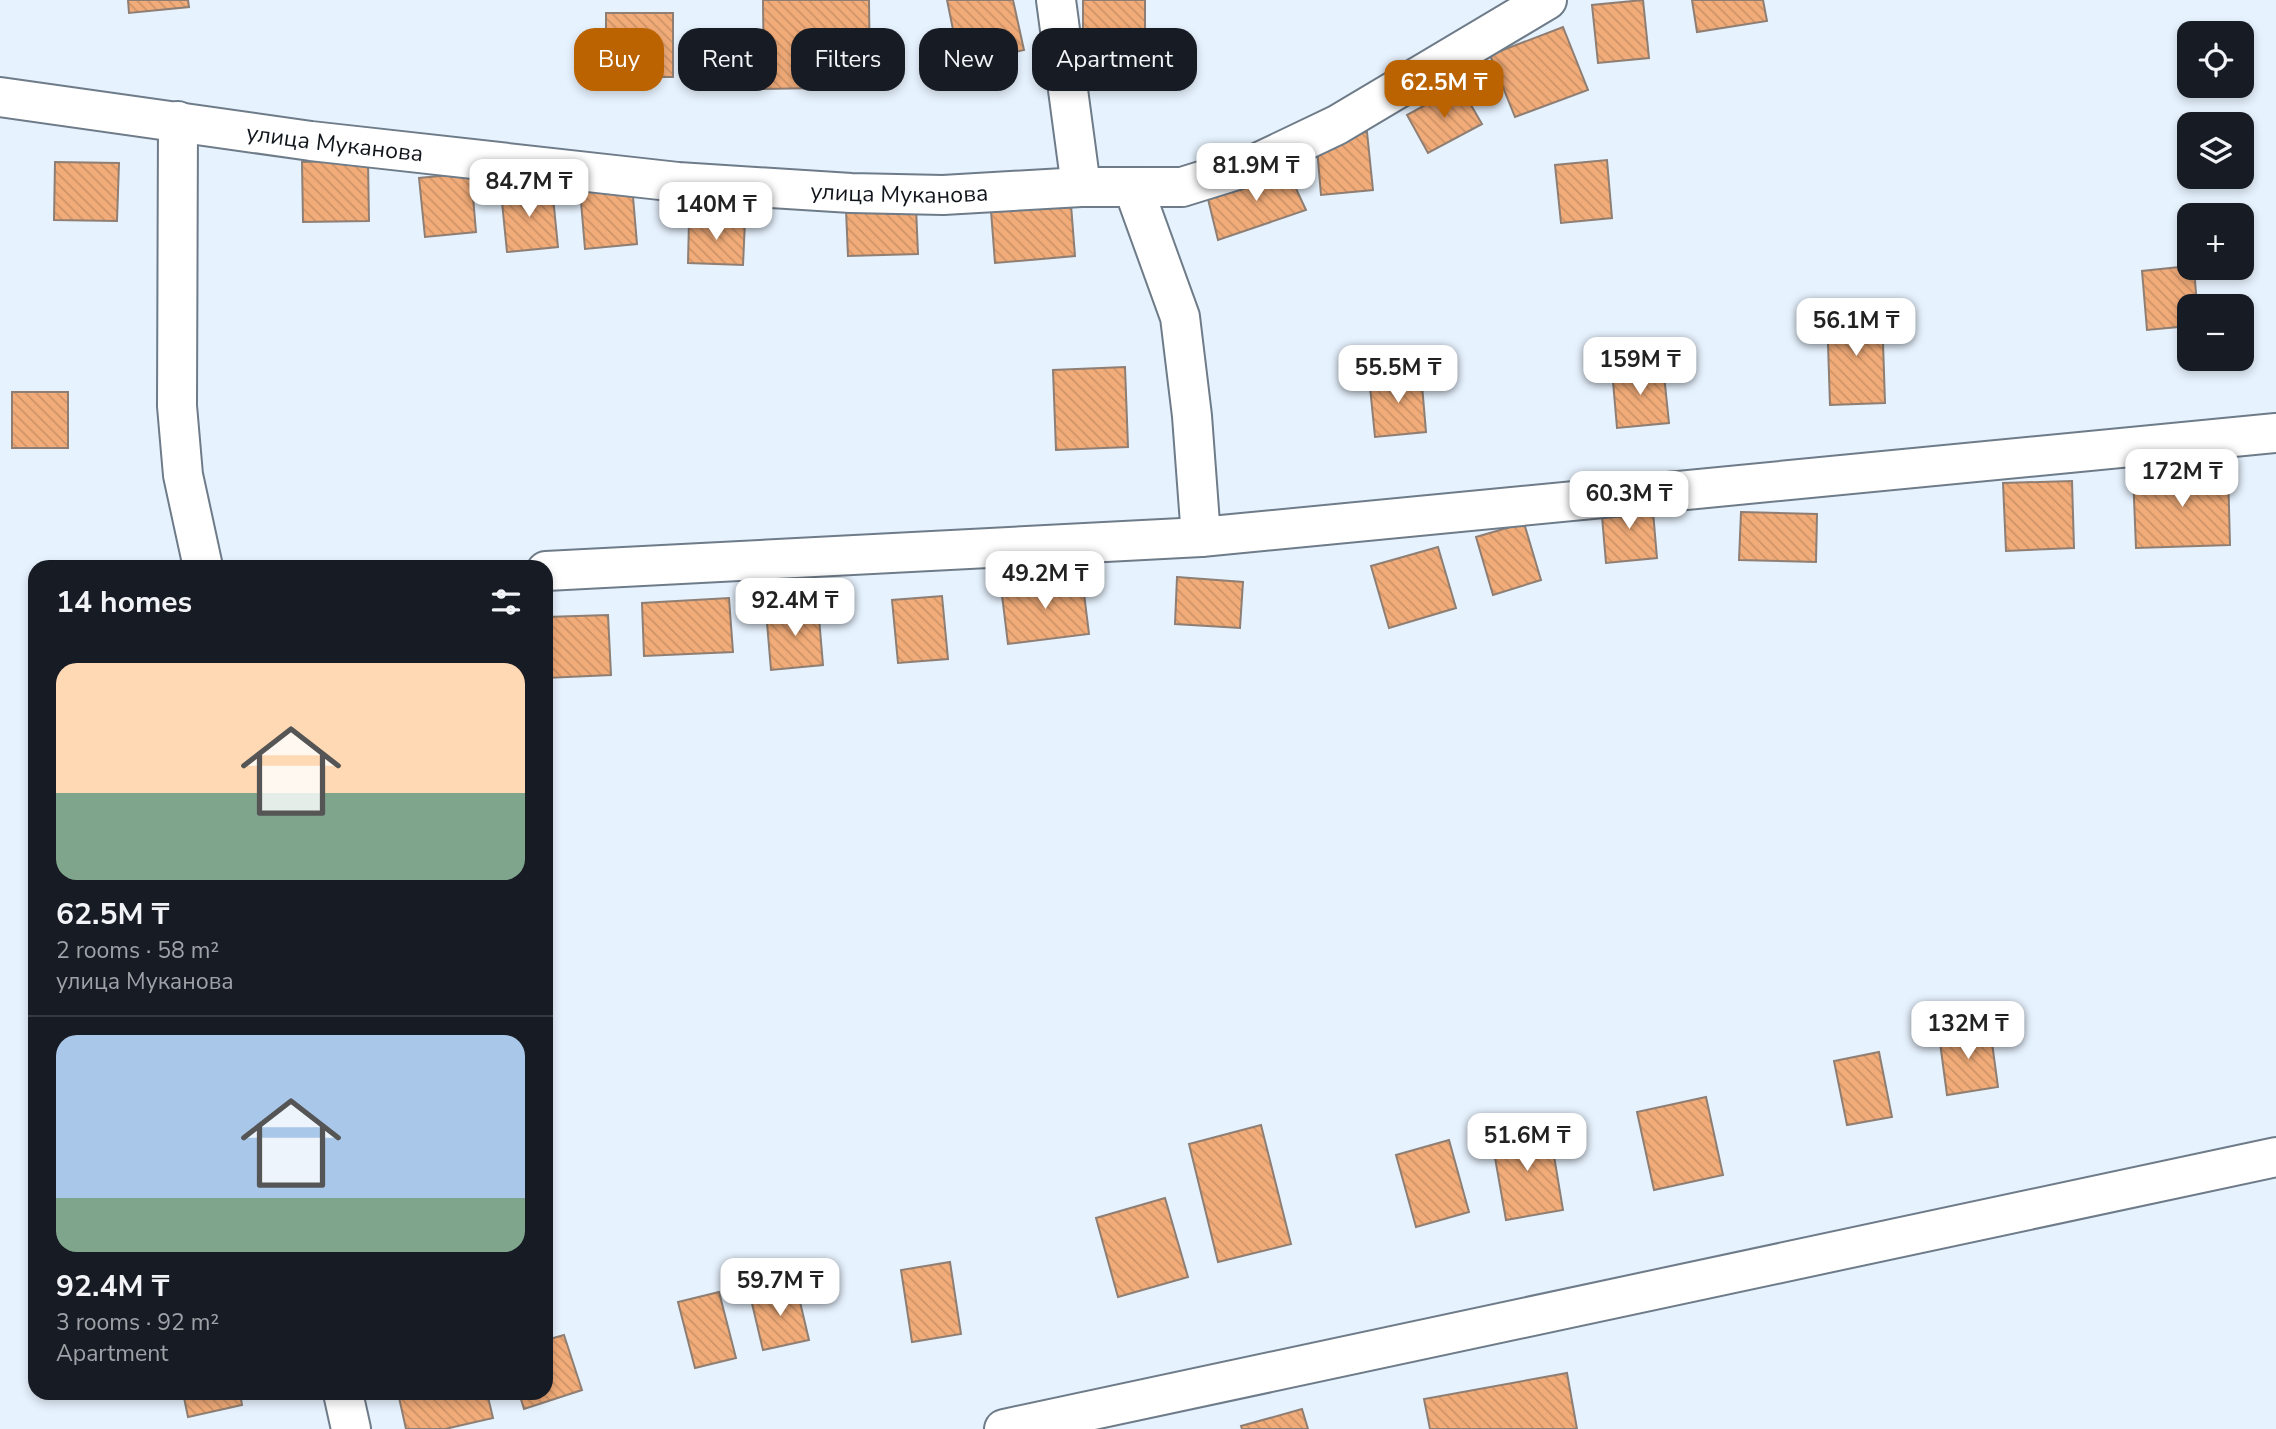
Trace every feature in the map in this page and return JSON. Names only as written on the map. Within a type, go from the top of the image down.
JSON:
[{"type":"street","points":[[1056,0],[1081,187]]},
{"type":"street","name":"улица Муканова","points":[[0,97],[311,141],[678,182],[851,193],[943,195],[1081,187],[1182,187],[1253,164],[1337,125],[1547,0]]},
{"type":"street","points":[[178,121],[177,406],[183,475],[201,560]]},
{"type":"street","points":[[1133,187],[1180,317],[1192,416],[1201,537]]},
{"type":"street","points":[[553,571],[1201,537],[2276,433]]},
{"type":"street","points":[[1004,1429],[2276,1157]]},
{"type":"street","points":[[345,1400],[351,1429]]},
{"type":"building","points":[[128,0],[188,0],[189,7],[129,13]]},
{"type":"building","points":[[763,0],[869,0],[869,28],[791,28],[791,88],[777,89],[777,28],[763,28]]},
{"type":"building","points":[[947,0],[1013,0],[1024,50],[1018,51],[1018,28],[953,28]]},
{"type":"building","points":[[1083,0],[1145,0],[1145,28],[1083,28]]},
{"type":"building","points":[[1643,0],[1649,58],[1598,63],[1592,5]]},
{"type":"building","points":[[1692,0],[1763,0],[1767,21],[1697,32]]},
{"type":"building","points":[[606,13],[673,13],[673,77],[664,77],[664,28],[606,28]]},
{"type":"building","points":[[1563,27],[1588,90],[1515,117],[1490,55]]},
{"type":"building","points":[[1460,86],[1482,124],[1428,153],[1407,115]]},
{"type":"building","points":[[1367,132],[1373,190],[1321,195],[1316,136]]},
{"type":"building","points":[[368,160],[369,221],[303,222],[302,162]]},
{"type":"building","points":[[1607,160],[1612,218],[1561,223],[1555,165]]},
{"type":"building","points":[[55,162],[119,163],[117,221],[54,220]]},
{"type":"building","points":[[1284,163],[1306,210],[1218,240],[1208,199]]},
{"type":"building","points":[[471,173],[476,232],[425,237],[419,178]]},
{"type":"building","points":[[632,185],[637,244],[585,249],[580,190]]},
{"type":"building","points":[[552,187],[558,247],[507,252],[501,192]]},
{"type":"building","points":[[1070,192],[1075,256],[995,263],[990,198]]},
{"type":"building","points":[[916,207],[918,254],[848,256],[846,210]]},
{"type":"building","points":[[689,220],[745,221],[743,265],[688,263]]},
{"type":"building","points":[[2177,267],[2177,280],[2195,280],[2196,294],[2177,294],[2177,327],[2147,330],[2142,271]]},
{"type":"building","points":[[1882,312],[1885,403],[1830,405],[1827,314]]},
{"type":"building","points":[[1663,365],[1669,423],[1617,428],[1612,370]]},
{"type":"building","points":[[1125,367],[1128,447],[1056,450],[1053,370]]},
{"type":"building","points":[[1421,373],[1426,432],[1375,437],[1369,377]]},
{"type":"building","points":[[12,392],[68,392],[68,448],[12,448]]},
{"type":"building","points":[[2228,470],[2230,545],[2136,548],[2133,474]]},
{"type":"building","points":[[2072,481],[2074,548],[2006,551],[2003,483]]},
{"type":"building","points":[[1652,500],[1657,558],[1606,563],[1601,505]]},
{"type":"building","points":[[1741,512],[1817,514],[1816,562],[1739,560]]},
{"type":"building","points":[[1524,523],[1541,580],[1493,595],[1476,537]]},
{"type":"building","points":[[1438,547],[1456,608],[1389,628],[1371,566]]},
{"type":"building","points":[[1082,577],[1089,634],[1008,644],[1001,587]]},
{"type":"building","points":[[1177,577],[1243,582],[1240,628],[1175,624]]},
{"type":"building","points":[[942,596],[948,659],[898,663],[892,600]]},
{"type":"building","points":[[729,598],[733,652],[644,656],[642,603]]},
{"type":"building","points":[[818,606],[823,665],[771,670],[766,611]]},
{"type":"building","points":[[608,615],[611,675],[553,678],[553,617]]},
{"type":"building","points":[[1990,1028],[1998,1087],[1947,1095],[1939,1035]]},
{"type":"building","points":[[1879,1052],[1892,1117],[1847,1125],[1834,1061]]},
{"type":"building","points":[[1706,1097],[1723,1175],[1654,1190],[1637,1112]]},
{"type":"building","points":[[1261,1125],[1291,1244],[1218,1262],[1189,1144]]},
{"type":"building","points":[[1549,1126],[1563,1210],[1506,1220],[1491,1135]]},
{"type":"building","points":[[1449,1140],[1469,1212],[1416,1227],[1396,1155]]},
{"type":"building","points":[[1165,1198],[1188,1277],[1118,1297],[1096,1218]]},
{"type":"building","points":[[950,1262],[961,1334],[912,1342],[901,1270]]},
{"type":"building","points":[[796,1285],[809,1340],[763,1350],[750,1295]]},
{"type":"building","points":[[719,1292],[736,1358],[695,1368],[678,1302]]},
{"type":"building","points":[[564,1335],[582,1390],[553,1400],[553,1338]]},
{"type":"building","points":[[1567,1373],[1577,1429],[1430,1429],[1424,1399]]},
{"type":"building","points":[[184,1400],[241,1400],[242,1405],[188,1417]]},
{"type":"building","points":[[400,1400],[489,1400],[493,1418],[445,1429],[406,1429]]},
{"type":"building","points":[[521,1400],[551,1400],[524,1409]]},
{"type":"building","points":[[1302,1409],[1308,1429],[1242,1429],[1241,1426]]}]
